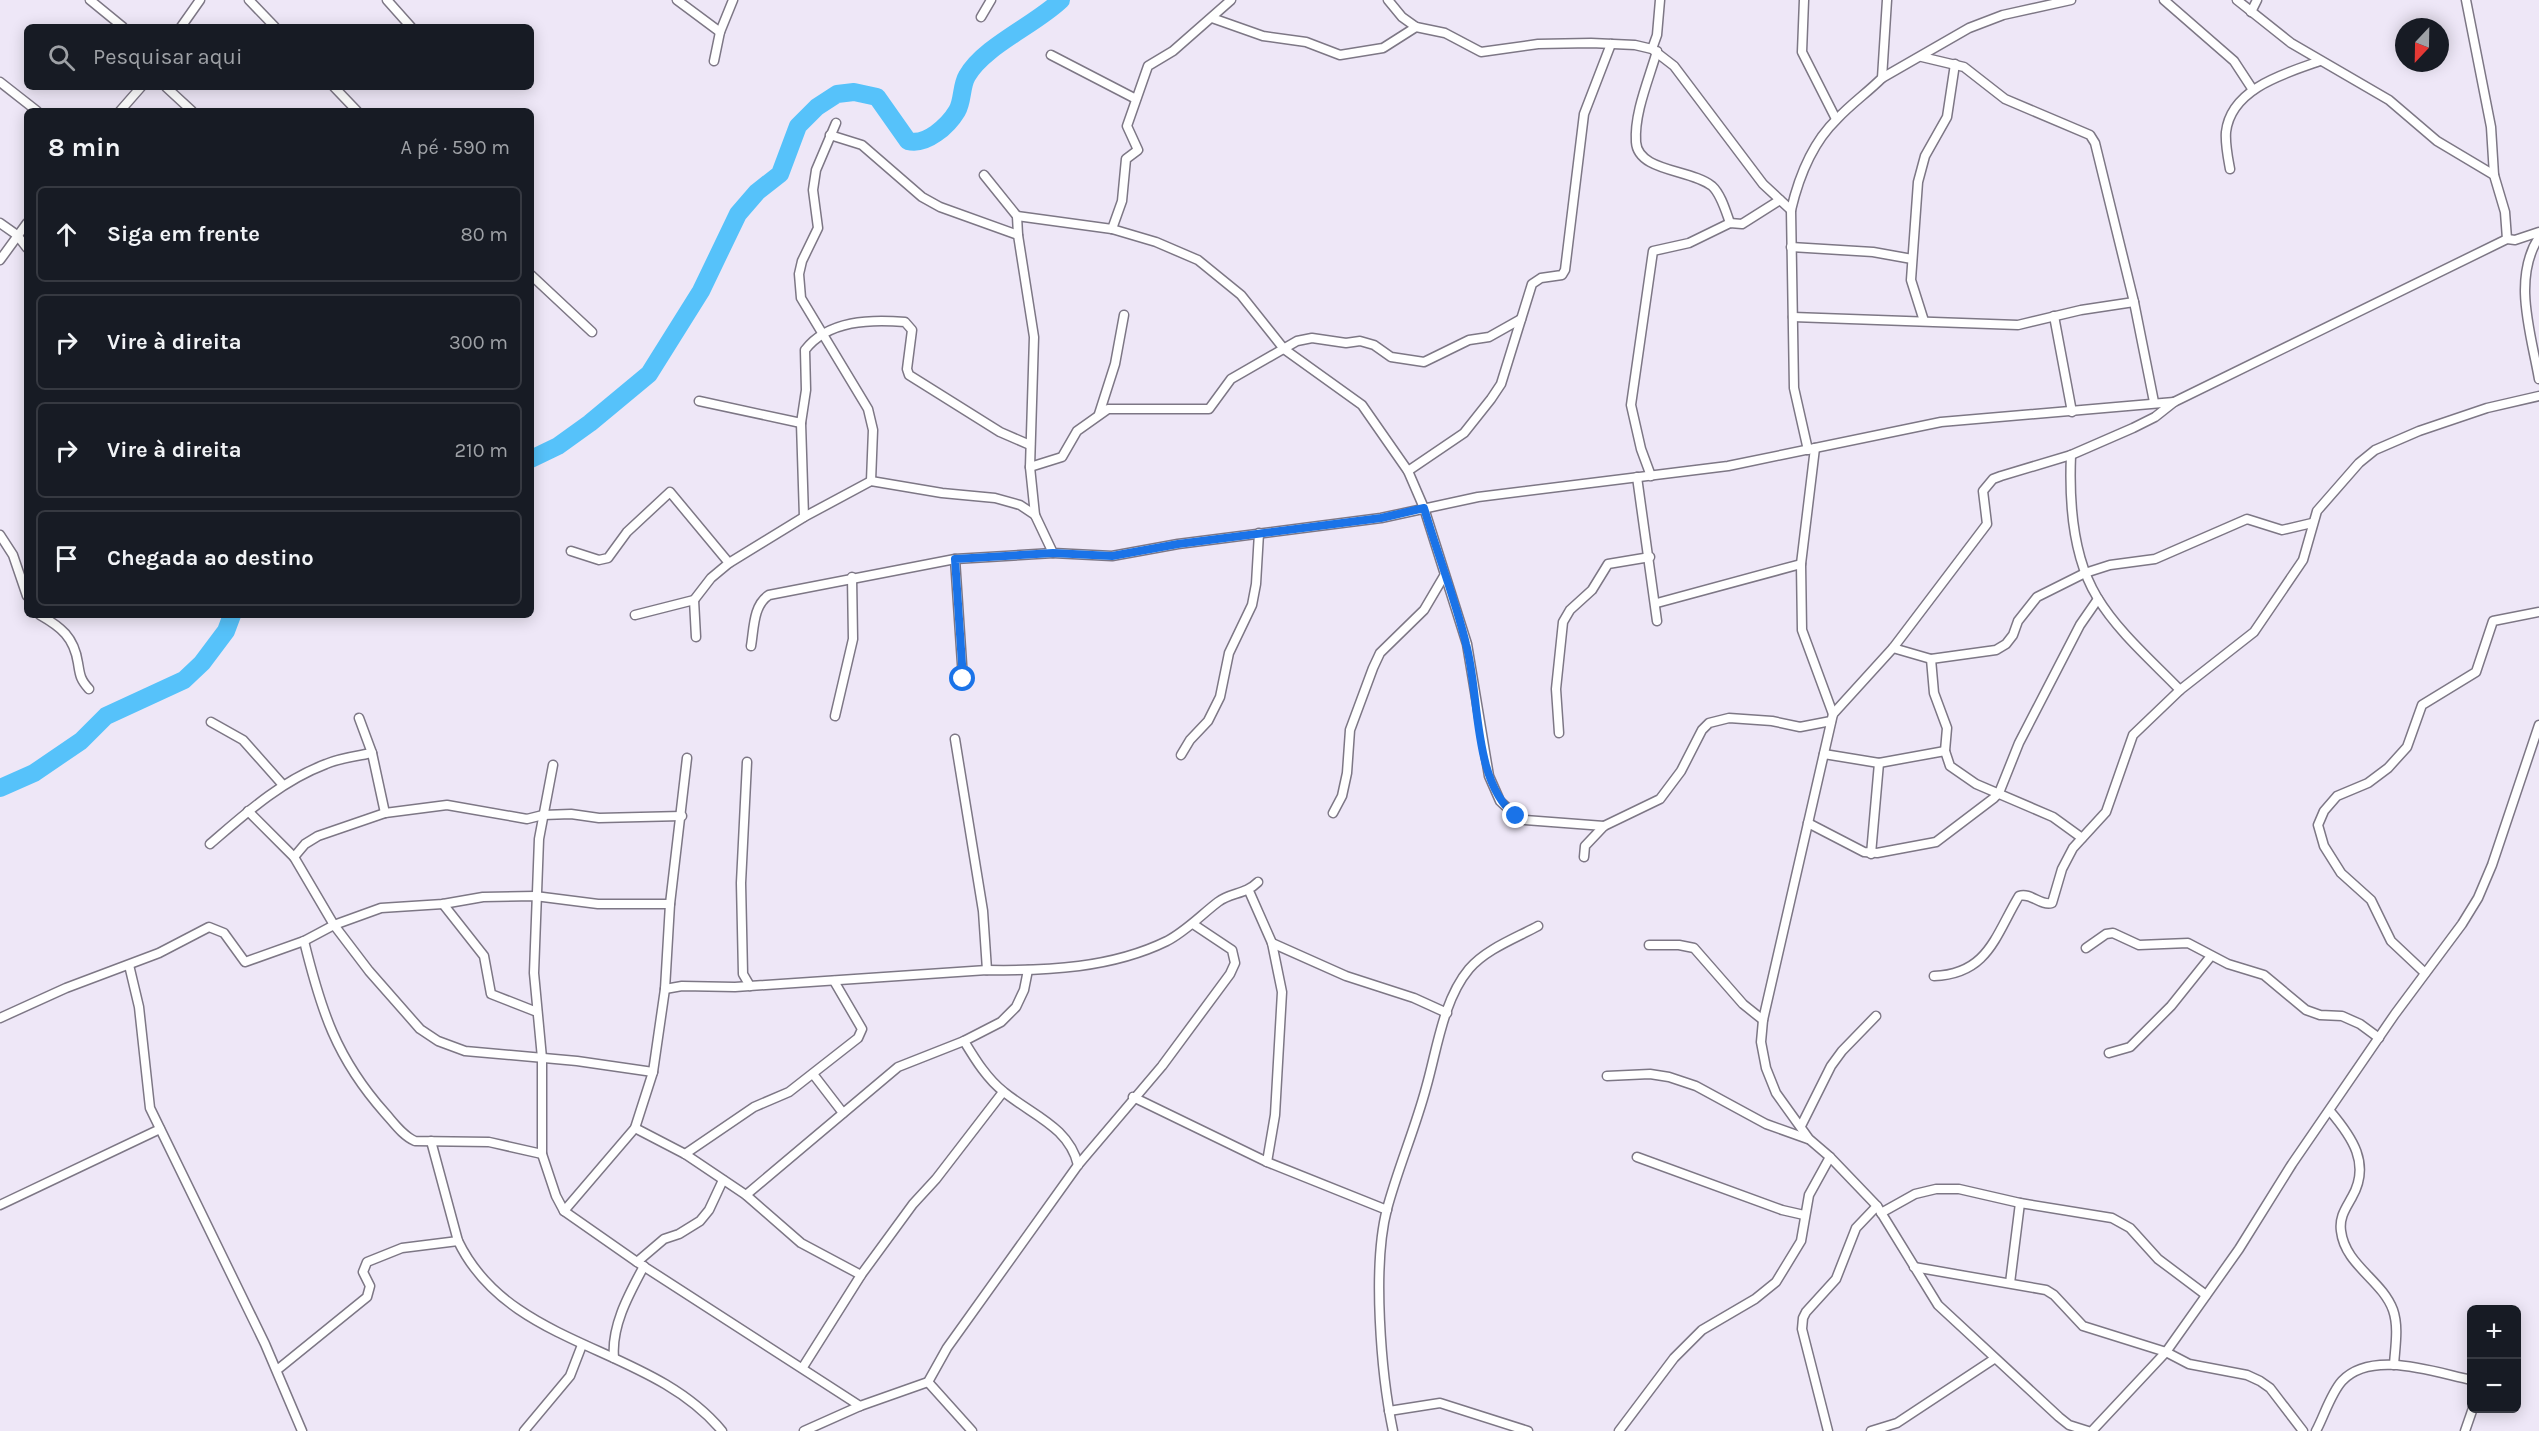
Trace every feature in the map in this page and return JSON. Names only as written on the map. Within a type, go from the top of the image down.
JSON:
[{"type":"street","points":[[90,0],[119,24]]},
{"type":"street","points":[[183,24],[200,0]]},
{"type":"street","points":[[249,0],[272,24]]},
{"type":"street","points":[[387,0],[408,24]]},
{"type":"street","points":[[677,0],[720,32]]},
{"type":"street","points":[[714,61],[720,32],[733,0]]},
{"type":"street","points":[[981,17],[991,0]]},
{"type":"street","points":[[1112,229],[1122,201],[1126,159],[1138,150],[1127,126],[1148,66],[1173,51],[1231,0]]},
{"type":"street","points":[[1388,0],[1402,17],[1416,27],[1444,33],[1480,52],[1538,44],[1611,44],[1654,50],[1674,66],[1738,154],[1763,184],[1791,210]]},
{"type":"street","points":[[1660,0],[1657,35],[1636,129],[1639,154],[1645,162],[1691,175],[1710,184],[1718,195],[1730,223]]},
{"type":"street","points":[[1804,0],[1802,51],[1836,119]]},
{"type":"street","points":[[1882,78],[1887,0]]},
{"type":"street","points":[[1832,718],[1802,630],[1801,564],[1811,449],[1794,388],[1791,210],[1797,184],[1810,154],[1836,119],[1882,78],[1969,28],[2002,15],[2071,0]]},
{"type":"street","points":[[2164,0],[2234,61],[2253,90]]},
{"type":"street","points":[[2237,0],[2291,44],[2389,100],[2437,141],[2494,175]]},
{"type":"street","points":[[2251,12],[2257,0]]},
{"type":"street","points":[[2466,0],[2491,127],[2494,175],[2511,240],[2530,252]]},
{"type":"street","points":[[1212,18],[1263,36],[1306,42],[1340,55],[1383,48],[1416,27]]},
{"type":"street","points":[[1408,471],[1459,438],[1491,399],[1501,384],[1534,280],[1562,275],[1565,270],[1584,114],[1611,44]]},
{"type":"street","points":[[1051,55],[1136,99]]},
{"type":"street","points":[[1922,57],[1955,64],[1972,71],[2005,99],[2090,135],[2095,143],[2134,302],[2154,402]]},
{"type":"street","points":[[2230,169],[2226,132],[2231,117],[2241,100],[2253,90],[2320,60]]},
{"type":"street","points":[[1924,321],[1911,280],[1918,182],[1925,156],[1947,117],[1955,64]]},
{"type":"street","points":[[0,82],[33,108]]},
{"type":"street","points":[[123,108],[138,90]]},
{"type":"street","points":[[169,90],[189,108]]},
{"type":"street","points":[[337,90],[354,108]]},
{"type":"street","points":[[836,123],[814,180],[818,228],[802,261],[799,274],[801,298],[872,419],[871,481]]},
{"type":"street","points":[[830,135],[862,145],[922,197],[950,211],[1018,236]]},
{"type":"street","points":[[984,175],[1017,216],[1034,337],[1030,467],[1035,514],[1053,553]]},
{"type":"street","points":[[1651,476],[1641,449],[1631,405],[1654,249],[1689,243],[1730,223],[1742,224],[1780,200]]},
{"type":"street","points":[[1017,216],[1112,229],[1156,242],[1198,260],[1241,295],[1284,349],[1362,405],[1408,471],[1424,508],[1467,644],[1486,760],[1500,801],[1516,816],[1525,820],[1604,826]]},
{"type":"street","points":[[0,223],[17,235],[24,244]]},
{"type":"street","points":[[0,260],[24,227]]},
{"type":"street","points":[[2539,232],[2511,240],[2174,402],[2155,417],[2133,428],[2071,455],[2001,476],[1986,486],[1983,497],[1987,524],[1893,648],[1832,718],[1763,1020],[1761,1042],[1766,1068],[1776,1093],[1809,1139],[1830,1157],[1879,1210],[1938,1305],[1994,1359],[2069,1425],[2090,1431],[2166,1352],[2379,1038],[2478,898],[2496,855],[2539,725]]},
{"type":"street","points":[[2539,237],[2530,252],[2525,280],[2527,309],[2539,379]]},
{"type":"street","points":[[1791,247],[1873,252],[1912,259]]},
{"type":"street","points":[[534,278],[592,332]]},
{"type":"street","points":[[1793,317],[2018,326],[2054,316],[2134,302]]},
{"type":"street","points":[[1099,414],[1115,364],[1124,315]]},
{"type":"street","points":[[2054,316],[2072,412]]},
{"type":"street","points":[[1030,467],[1062,457],[1077,431],[1099,414],[1119,407],[1209,409],[1231,379],[1284,349],[1312,338],[1346,343],[1360,341],[1374,345],[1391,357],[1424,362],[1469,340],[1489,337],[1521,319]]},
{"type":"street","points":[[804,517],[801,423],[806,390],[804,354],[807,347],[821,334],[863,320],[905,322],[912,330],[907,369],[909,375],[1000,432],[1030,446]]},
{"type":"street","points":[[1934,976],[1960,972],[1977,963],[2019,896],[2026,894],[2043,903],[2052,903],[2062,869],[2073,848],[2106,812],[2133,735],[2180,690],[2254,632],[2303,560],[2317,511],[2359,463],[2375,450],[2419,431],[2478,411],[2539,396]]},
{"type":"street","points":[[699,401],[801,423]]},
{"type":"street","points":[[751,646],[758,608],[762,599],[768,595],[955,559],[1053,553],[1112,556],[1259,533],[1381,518],[1478,497],[1728,466],[1941,422],[2174,402]]},
{"type":"street","points":[[2071,455],[2071,514],[2085,573],[2098,599],[2135,643],[2180,690]]},
{"type":"street","points":[[1637,477],[1657,603],[1657,621]]},
{"type":"street","points":[[635,615],[694,600],[711,578],[729,562],[804,517],[871,481],[942,493],[995,498],[1020,505],[1035,514]]},
{"type":"street","points":[[571,551],[599,560],[608,558],[627,532],[670,492],[729,562]]},
{"type":"street","points":[[1893,648],[1931,659],[1996,650],[2006,644],[2013,635],[2024,612],[2037,597],[2085,573],[2110,565],[2155,559],[2247,519],[2282,530],[2312,523]]},
{"type":"street","points":[[1181,755],[1190,740],[1208,721],[1220,697],[1228,653],[1252,605],[1256,584],[1259,533]]},
{"type":"street","points":[[0,535],[13,555],[24,587]]},
{"type":"street","points":[[1559,733],[1556,689],[1562,630],[1566,616],[1592,590],[1608,564],[1650,557]]},
{"type":"street","points":[[955,559],[963,679]]},
{"type":"street","points":[[1657,603],[1801,564]]},
{"type":"street","points":[[1333,813],[1342,795],[1347,773],[1350,730],[1380,653],[1424,610],[1444,576]]},
{"type":"street","points":[[835,716],[853,639],[852,577]]},
{"type":"street","points":[[1808,823],[1872,854],[1936,842],[1999,793],[2019,743],[2080,625],[2098,599]]},
{"type":"street","points":[[694,600],[696,637]]},
{"type":"street","points":[[2425,973],[2391,940],[2371,900],[2341,873],[2324,846],[2318,825],[2324,811],[2337,796],[2368,783],[2388,768],[2407,747],[2422,705],[2476,672],[2493,621],[2539,612]]},
{"type":"street","points":[[45,618],[64,630],[76,655],[78,674],[89,689]]},
{"type":"street","points":[[1931,659],[1934,693],[1947,728],[1945,751],[1950,765],[1961,775],[2053,817],[2082,838]]},
{"type":"street","points":[[359,718],[372,753],[385,813]]},
{"type":"street","points":[[1584,857],[1585,846],[1604,826],[1660,799],[1681,771],[1709,723],[1729,718],[1772,721],[1800,727],[1832,718]]},
{"type":"street","points":[[211,722],[243,740],[283,785]]},
{"type":"street","points":[[955,739],[983,911],[987,970]]},
{"type":"street","points":[[1824,754],[1878,763],[1945,751]]},
{"type":"street","points":[[210,844],[283,785],[326,764],[372,753]]},
{"type":"street","points":[[564,1211],[635,1128],[653,1072],[665,989],[670,904],[687,758]]},
{"type":"street","points":[[747,762],[741,883],[743,974],[750,986]]},
{"type":"street","points":[[1872,854],[1878,763]]},
{"type":"street","points":[[553,765],[543,815],[535,896],[534,973],[542,1058],[542,1154],[564,1211],[641,1264],[860,1406]]},
{"type":"street","points":[[294,857],[305,844],[318,836],[385,813],[447,805],[527,819],[543,815],[571,814],[599,818],[682,816]]},
{"type":"street","points":[[248,811],[294,857],[334,925],[369,971],[420,1029],[438,1041],[465,1051],[653,1072]]},
{"type":"street","points":[[665,989],[682,986],[735,987],[987,970],[1028,970],[1119,960],[1168,940],[1193,924],[1222,900],[1249,891],[1258,882]]},
{"type":"street","points":[[1249,891],[1272,943],[1282,992],[1275,1115],[1266,1162]]},
{"type":"street","points":[[0,1018],[66,988],[129,965],[209,927],[224,933],[245,962],[304,941],[334,925],[381,908],[443,904],[483,897],[535,896],[598,904],[670,904]]},
{"type":"street","points":[[443,904],[484,956],[491,994],[537,1012]]},
{"type":"street","points":[[804,1431],[860,1406],[928,1382],[947,1348],[1078,1165],[1133,1097],[1162,1066],[1204,1012],[1235,963],[1232,950],[1225,943],[1193,924]]},
{"type":"street","points":[[1393,1431],[1389,1412],[1379,1296],[1381,1240],[1387,1210],[1421,1108],[1447,1012],[1469,969],[1483,957],[1538,926]]},
{"type":"street","points":[[2086,948],[2106,934],[2112,933],[2139,945],[2188,944],[2211,956],[2264,975],[2306,1010],[2320,1015],[2342,1016],[2360,1024],[2379,1038]]},
{"type":"street","points":[[304,941],[320,1006],[340,1051],[371,1097],[405,1135],[415,1141],[489,1142],[542,1154]]},
{"type":"street","points":[[1272,943],[1346,976],[1414,998],[1447,1012]]},
{"type":"street","points":[[1649,945],[1679,945],[1695,948],[1743,1004],[1763,1020]]},
{"type":"street","points":[[2109,1053],[2130,1047],[2171,1006],[2211,956]]},
{"type":"street","points":[[129,965],[139,1007],[150,1108],[277,1370],[302,1431]]},
{"type":"street","points":[[746,1195],[903,1063],[964,1041],[1001,1023],[1016,1007],[1024,990],[1028,970]]},
{"type":"street","points":[[735,987],[743,974]]},
{"type":"street","points":[[685,1154],[754,1107],[789,1092],[861,1034],[861,1029],[834,981]]},
{"type":"street","points":[[1800,1126],[1831,1066],[1876,1016]]},
{"type":"street","points":[[964,1041],[978,1065],[1003,1092],[1040,1116],[1065,1137],[1075,1151],[1078,1165]]},
{"type":"street","points":[[813,1074],[843,1113]]},
{"type":"street","points":[[1607,1076],[1650,1074],[1669,1077],[1696,1086],[1766,1124],[1809,1139]]},
{"type":"street","points":[[803,1367],[861,1275],[913,1204],[936,1179],[1003,1092]]},
{"type":"street","points":[[1133,1097],[1266,1162],[1387,1210]]},
{"type":"street","points":[[2330,1111],[2348,1133],[2361,1168],[2360,1181],[2341,1217],[2343,1242],[2350,1256],[2388,1300],[2393,1310],[2396,1322],[2394,1365]]},
{"type":"street","points":[[635,1128],[685,1154],[746,1195],[797,1240],[861,1275]]},
{"type":"street","points":[[0,1205],[160,1129]]},
{"type":"street","points":[[431,1141],[458,1241],[465,1256],[492,1291],[518,1310],[582,1345],[614,1358],[689,1398],[705,1411],[722,1431]]},
{"type":"street","points":[[1637,1157],[1782,1210],[1804,1215]]},
{"type":"street","points":[[1619,1431],[1674,1358],[1702,1330],[1755,1299],[1776,1282],[1800,1241],[1809,1195],[1830,1157]]},
{"type":"street","points":[[614,1358],[612,1346],[616,1331],[641,1264],[664,1239],[679,1234],[700,1221],[709,1209],[723,1180]]},
{"type":"street","points":[[1828,1431],[1802,1329],[1803,1318],[1836,1279],[1856,1228],[1879,1210],[1915,1194],[1936,1189],[1959,1189],[2020,1203],[2112,1218],[2130,1228],[2158,1259],[2206,1295]]},
{"type":"street","points":[[2010,1283],[2020,1203]]},
{"type":"street","points":[[277,1370],[367,1297],[370,1286],[363,1272],[367,1262],[402,1248],[458,1241]]},
{"type":"street","points":[[1914,1267],[2032,1286],[2054,1295],[2083,1326],[2166,1352],[2196,1367],[2247,1376],[2260,1381],[2270,1388],[2303,1431]]},
{"type":"street","points":[[524,1431],[570,1376],[582,1345]]},
{"type":"street","points":[[1871,1431],[1897,1423],[1994,1359]]},
{"type":"street","points":[[2316,1431],[2341,1382],[2366,1369],[2394,1365],[2427,1368],[2467,1379]]},
{"type":"street","points":[[928,1382],[972,1431]]},
{"type":"street","points":[[1389,1412],[1440,1403],[1528,1431]]},
{"type":"street","points":[[2465,1431],[2471,1413]]},
{"type":"waterway","points":[[534,458],[558,446],[590,423],[649,374],[701,291],[738,214],[757,192],[780,174],[798,126],[817,107],[837,94],[854,92],[877,97],[908,141],[915,142],[929,138],[948,123],[957,111],[965,80],[975,65],[997,45],[1061,0]]},
{"type":"waterway","points":[[0,788],[34,773],[81,741],[106,716],[184,680],[202,663],[226,631],[231,618]]},
{"type":"route","points":[[963,679],[955,559],[1053,553],[1112,556],[1178,544],[1381,518],[1424,508],[1467,644],[1489,776],[1500,801],[1516,816]]}]
